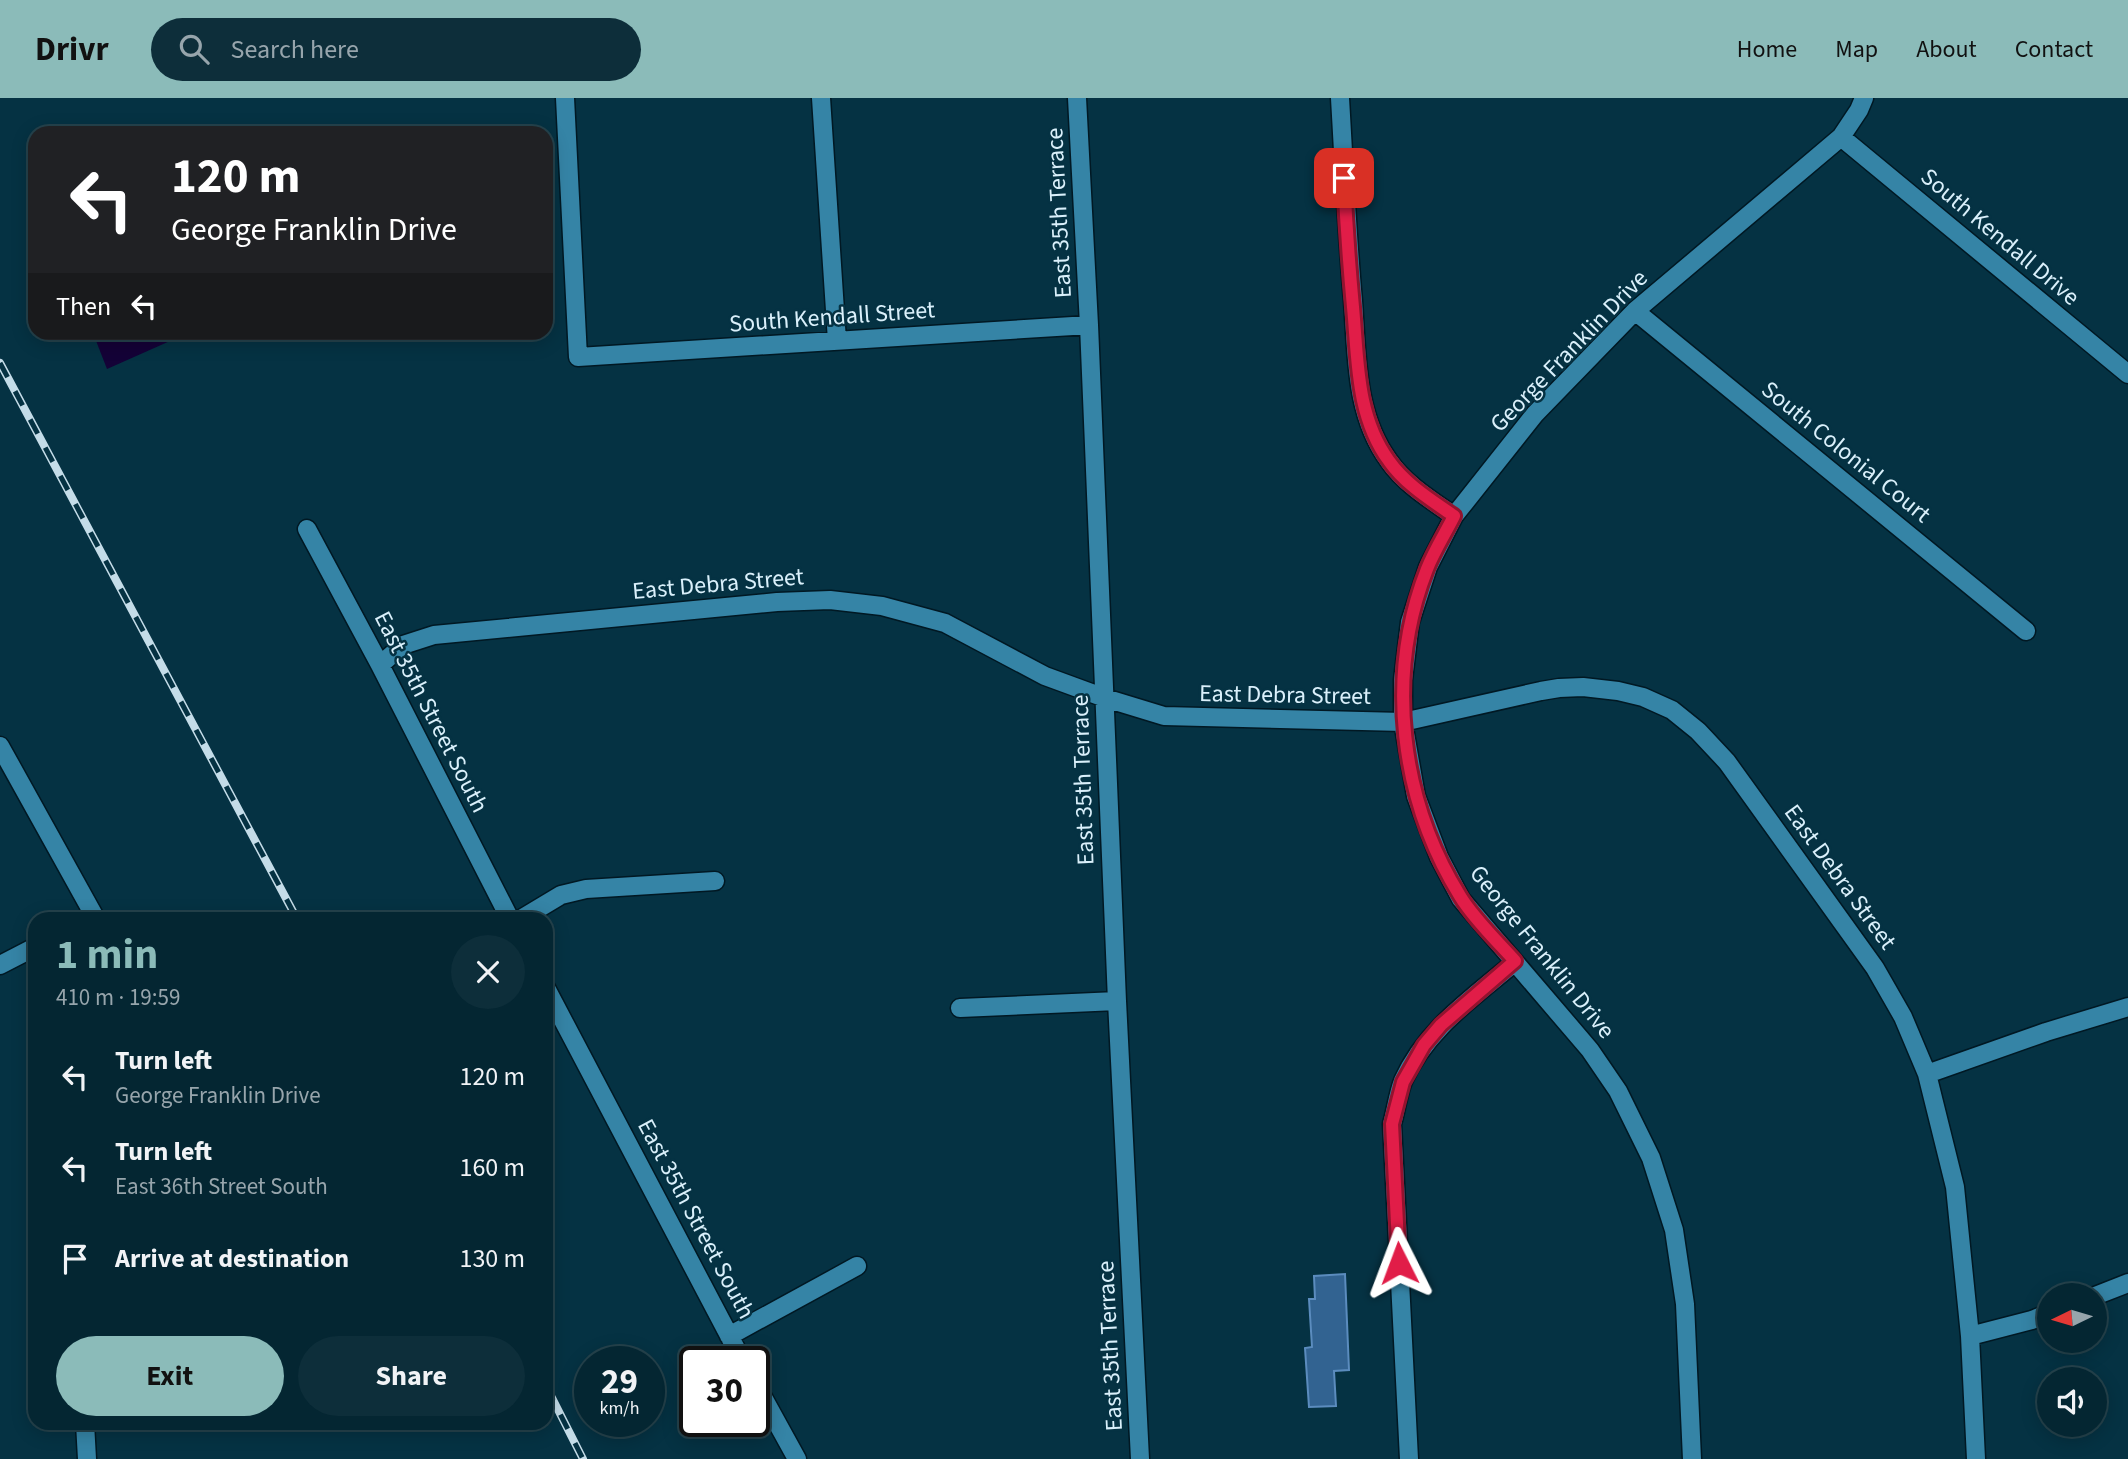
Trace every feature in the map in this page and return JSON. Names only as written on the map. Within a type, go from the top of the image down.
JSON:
[{"type":"street","name":"South Kendall Street","points":[[565,98],[578,357],[1089,325]]},
{"type":"street","points":[[821,98],[837,341]]},
{"type":"street","name":"East 35th Terrace","points":[[1077,98],[1140,1459]]},
{"type":"street","points":[[1340,98],[1360,394],[1368,424],[1389,461],[1410,484],[1454,516]]},
{"type":"street","name":"George Franklin Drive","points":[[1692,1459],[1685,1304],[1674,1230],[1651,1158],[1618,1091],[1590,1050],[1461,899],[1439,857],[1416,796],[1403,722],[1403,680],[1410,622],[1427,568],[1454,516],[1535,414],[1635,312],[1841,137],[1864,98]]},
{"type":"street","name":"South Kendall Drive","points":[[1841,137],[2128,374]]},
{"type":"street","name":"South Colonial Court","points":[[1635,312],[2026,631]]},
{"type":"street","name":"East 35th Street South","points":[[307,529],[506,912]]},
{"type":"street","name":"East Debra Street","points":[[380,665],[403,645],[434,635],[777,602],[830,600],[882,606],[945,623],[1045,676],[1164,716],[1403,722],[1559,688],[1583,687],[1643,697],[1672,710],[1698,731],[1727,762],[1875,968],[1903,1017],[1927,1074],[1955,1187],[1970,1336],[1976,1459]]},
{"type":"street","points":[[0,746],[90,912]]},
{"type":"street","points":[[533,912],[561,895],[586,888],[715,881]]},
{"type":"street","points":[[0,965],[28,951]]},
{"type":"street","points":[[1409,1459],[1392,1124],[1403,1082],[1424,1045],[1441,1025],[1515,961]]},
{"type":"street","name":"East 35th Street South","points":[[553,1001],[734,1346]]},
{"type":"street","points":[[960,1008],[1117,1001]]},
{"type":"street","points":[[1927,1074],[2046,1032],[2128,1007]]},
{"type":"street","points":[[729,1336],[858,1266]]},
{"type":"street","points":[[2107,1291],[2128,1283]]},
{"type":"street","points":[[1970,1336],[2037,1318]]},
{"type":"street","points":[[770,1410],[797,1459]]},
{"type":"street","points":[[85,1430],[87,1459]]},
{"type":"shaded area","points":[[96,340],[172,340],[107,369]]},
{"type":"building","points":[[1345,1274],[1349,1370],[1334,1371],[1336,1406],[1309,1407],[1305,1348],[1312,1347],[1309,1299],[1315,1299],[1314,1276]]},
{"type":"railway","points":[[0,363],[293,912]]},
{"type":"railway","points":[[553,1400],[583,1459]]},
{"type":"route","points":[[1344,178],[1360,394],[1368,424],[1399,473],[1454,516],[1427,568],[1410,622],[1403,680],[1403,722],[1416,796],[1439,857],[1461,899],[1515,961],[1441,1025],[1424,1045],[1403,1082],[1392,1124],[1399,1263]]}]
